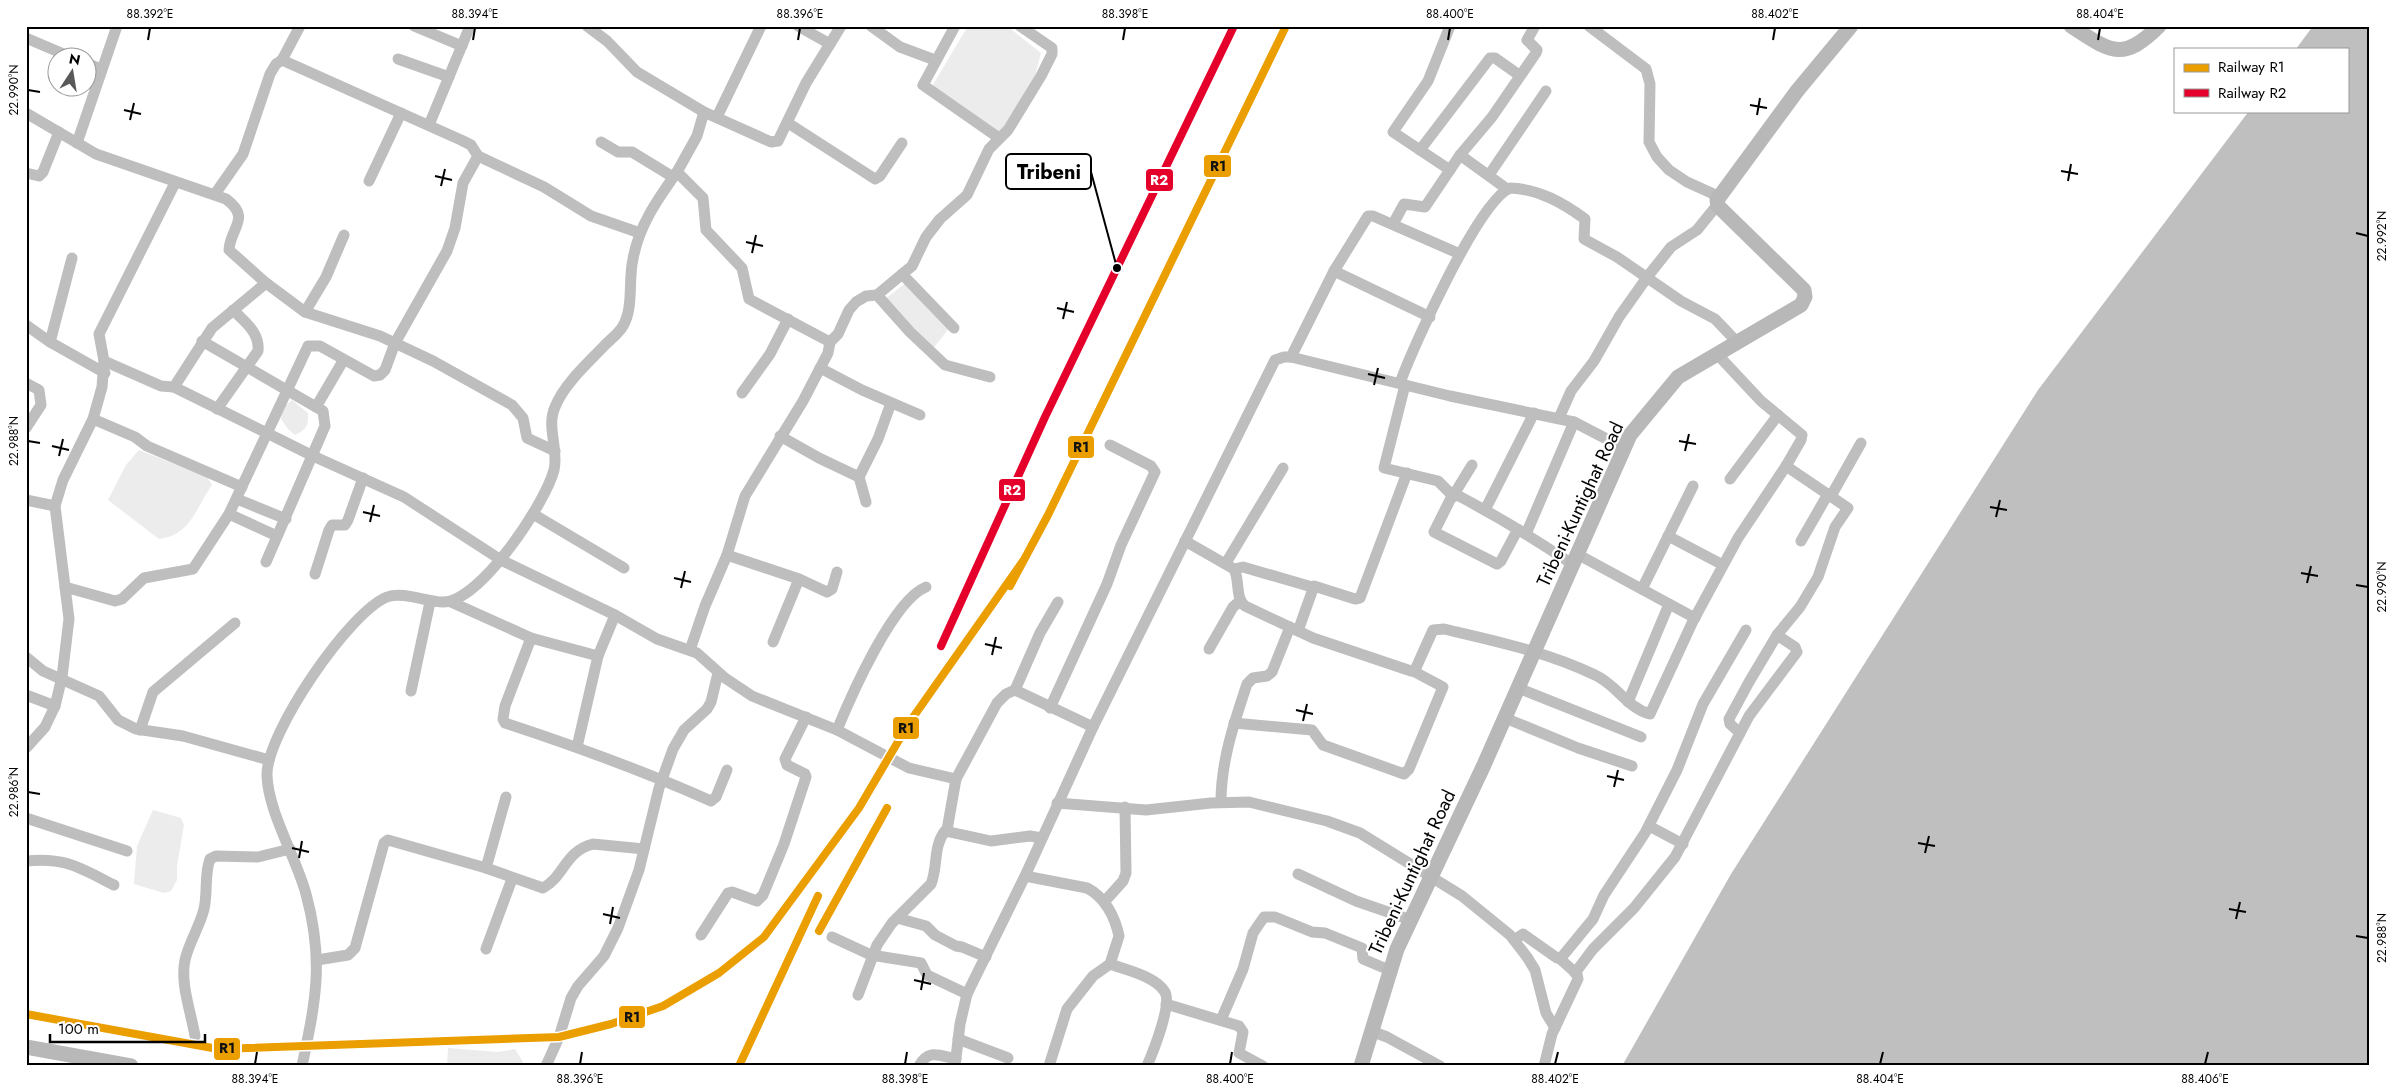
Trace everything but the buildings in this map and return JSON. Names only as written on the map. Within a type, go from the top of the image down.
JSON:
[{"type":"main road","points":[[1718,200],[1797,91],[1851,26]]},
{"type":"main road","points":[[2071,26],[2104,48],[2119,50],[2132,48],[2159,26]]},
{"type":"main road","name":"Tribeni-Kuntighat Road","points":[[1361,1066],[1390,970],[1411,920],[1505,718],[1630,435],[1678,377],[1801,305],[1805,297],[1804,290],[1718,200]]},
{"type":"main road","points":[[27,1049],[131,1066]]},
{"type":"street","points":[[77,143],[117,26]]},
{"type":"street","points":[[215,194],[242,154],[270,74],[276,64],[282,60],[300,26]]},
{"type":"street","points":[[414,26],[462,46]]},
{"type":"street","points":[[429,125],[470,26]]},
{"type":"street","points":[[587,26],[607,41],[637,72],[704,112],[775,143],[780,139],[806,83],[841,26]]},
{"type":"street","points":[[717,117],[761,26]]},
{"type":"street","points":[[798,26],[830,44]]},
{"type":"street","points":[[871,26],[900,46],[935,60]]},
{"type":"street","points":[[955,26],[923,85],[999,138]]},
{"type":"street","points":[[690,650],[705,606],[727,555],[745,496],[820,368],[830,350],[830,342],[838,334],[852,306],[866,296],[877,295],[915,262],[926,237],[940,219],[967,195],[989,150],[1008,130],[1041,76],[1053,50],[1050,45],[1020,26]]},
{"type":"street","points":[[1450,26],[1428,81],[1393,132],[1450,170]]},
{"type":"street","points":[[1393,224],[1404,204],[1425,207],[1460,155],[1492,116],[1537,51],[1526,40],[1535,26]]},
{"type":"street","points":[[1559,418],[1571,391],[1594,361],[1619,317],[1648,276],[1671,247],[1692,235],[1718,200],[1669,170],[1657,157],[1649,142],[1650,84],[1646,69],[1589,26]]},
{"type":"street","points":[[26,38],[50,48]]},
{"type":"street","points":[[1420,150],[1490,58],[1495,58],[1519,75]]},
{"type":"street","points":[[398,59],[449,77]]},
{"type":"street","points":[[282,60],[471,145],[478,156],[544,187],[591,216],[640,233]]},
{"type":"street","points":[[1489,175],[1546,91]]},
{"type":"street","points":[[451,602],[469,592],[500,560],[533,514],[554,471],[555,451],[551,422],[559,398],[591,359],[620,330],[626,320],[633,258],[640,233],[656,202],[697,136],[704,112]]},
{"type":"street","points":[[26,113],[114,162],[175,183],[215,194],[235,206],[239,215],[238,227],[229,241],[229,250],[266,283],[305,312],[367,331],[395,342],[512,405],[523,418],[527,438],[555,451]]},
{"type":"street","points":[[369,181],[401,113]]},
{"type":"street","points":[[788,123],[875,179],[880,176],[902,143]]},
{"type":"street","points":[[26,174],[39,176],[43,172],[59,132]]},
{"type":"street","points":[[601,142],[618,152],[632,152],[675,174],[703,198],[706,230],[742,268],[750,299],[830,342]]},
{"type":"street","points":[[1460,155],[1507,189]]},
{"type":"street","points":[[65,586],[115,601],[122,600],[144,578],[193,569],[229,514],[308,346],[320,346],[368,373],[380,375],[385,370],[395,342],[450,245],[455,228],[460,192],[478,156]]},
{"type":"street","points":[[26,748],[45,726],[55,706],[62,677],[69,619],[55,506],[62,480],[93,419],[104,367],[99,334],[175,183]]},
{"type":"street","points":[[1695,618],[1642,589],[1575,559],[1522,532],[1457,495],[1453,496],[1438,481],[1385,469],[1384,466],[1402,384],[1410,357],[1474,229],[1507,189],[1513,188],[1558,200],[1586,219],[1584,239],[1648,276],[1681,301],[1715,319],[1737,342]]},
{"type":"street","points":[[1291,357],[1334,271],[1368,216],[1370,215],[1393,224],[1460,254]]},
{"type":"street","points":[[305,312],[326,277],[344,235]]},
{"type":"street","points":[[50,342],[72,258]]},
{"type":"street","points":[[1334,271],[1430,317]]},
{"type":"street","points":[[902,274],[954,328]]},
{"type":"street","points":[[174,387],[212,328],[266,283]]},
{"type":"street","points":[[877,295],[910,332],[945,365],[990,378]]},
{"type":"street","points":[[218,409],[258,351],[259,342],[255,334],[234,310]]},
{"type":"street","points":[[742,393],[770,354],[788,319]]},
{"type":"street","points":[[26,325],[50,342],[104,367],[160,386],[174,387],[313,456],[414,502],[500,560],[615,615],[657,639],[690,650],[702,657],[718,673],[752,696],[837,730],[909,768],[956,779]]},
{"type":"street","points":[[202,341],[323,411],[325,426],[266,562]]},
{"type":"street","points":[[1413,671],[1430,634],[1435,629],[1440,628],[1535,651],[1596,675],[1628,702],[1648,714],[1652,713],[1695,618],[1723,566],[1745,527],[1786,466],[1802,435],[1761,400],[1717,354]]},
{"type":"street","points":[[919,1066],[924,1057],[930,1054],[956,1063],[958,1039],[967,994],[1025,876],[1093,727],[1273,363],[1279,358],[1291,357],[1402,384],[1559,418],[1574,422],[1624,448]]},
{"type":"street","points":[[316,407],[344,360]]},
{"type":"street","points":[[820,368],[920,415]]},
{"type":"street","points":[[26,383],[38,390],[40,405],[26,428]]},
{"type":"street","points":[[866,502],[859,477],[878,439],[891,403]]},
{"type":"street","points":[[1486,510],[1534,413]]},
{"type":"street","points":[[1730,479],[1778,415]]},
{"type":"street","points":[[93,419],[128,433],[151,448],[242,487]]},
{"type":"street","points":[[1472,465],[1434,530],[1436,535],[1496,564],[1501,561],[1522,532],[1574,422]]},
{"type":"street","points":[[780,436],[819,458],[859,477]]},
{"type":"street","points":[[1801,541],[1861,443]]},
{"type":"street","points":[[1050,708],[1107,584],[1122,545],[1155,472],[1150,466],[1110,445]]},
{"type":"street","points":[[1740,733],[1730,724],[1730,719],[1749,682],[1818,577],[1835,528],[1848,508],[1786,466]]},
{"type":"street","points":[[1230,566],[1283,468]]},
{"type":"street","points":[[1230,566],[1243,566],[1355,599],[1360,598],[1407,473]]},
{"type":"street","points":[[315,574],[332,524],[345,525],[363,478]]},
{"type":"street","points":[[1642,589],[1693,486]]},
{"type":"street","points":[[236,499],[286,519]]},
{"type":"street","points":[[26,500],[55,506]]},
{"type":"street","points":[[229,514],[278,536]]},
{"type":"street","points":[[533,514],[624,568]]},
{"type":"street","points":[[1668,536],[1723,566]]},
{"type":"street","points":[[1185,541],[1230,566],[1237,575],[1240,600],[1245,606],[1350,652],[1413,671],[1443,687],[1409,769],[1404,774],[1323,745],[1312,730],[1234,723]]},
{"type":"street","points":[[727,555],[799,579],[829,592],[837,572]]},
{"type":"street","points":[[773,642],[799,579]]},
{"type":"street","points":[[837,730],[862,676],[892,623],[906,602],[926,587]]},
{"type":"street","points":[[1221,802],[1222,768],[1247,684],[1253,678],[1267,676],[1272,672],[1294,629],[1312,587]]},
{"type":"street","points":[[302,1066],[316,996],[316,942],[306,894],[271,797],[267,774],[269,760],[290,712],[338,640],[386,597],[402,596],[430,602],[451,602],[531,638],[598,656]]},
{"type":"street","points":[[1209,649],[1221,626],[1240,600]]},
{"type":"street","points":[[410,691],[430,602]]},
{"type":"street","points":[[858,995],[871,955],[897,918],[931,884],[940,840],[946,830],[956,779],[997,703],[1006,694],[1015,690],[1040,634],[1058,602]]},
{"type":"street","points":[[1628,702],[1669,604]]},
{"type":"street","points":[[577,747],[598,656],[615,615]]},
{"type":"street","points":[[140,730],[153,692],[235,623]]},
{"type":"street","points":[[1559,958],[1564,956],[1593,919],[1604,895],[1649,826],[1677,770],[1703,704],[1746,630]]},
{"type":"street","points":[[1575,973],[1593,949],[1644,898],[1683,844],[1740,733],[1756,706],[1797,652],[1795,647],[1778,636]]},
{"type":"street","points":[[531,638],[505,706],[503,719],[505,723],[577,747],[662,779],[713,801],[727,770]]},
{"type":"street","points":[[26,657],[43,671],[62,677],[99,696],[118,720],[140,730],[183,736],[269,760]]},
{"type":"street","points":[[546,1066],[559,1037],[571,998],[578,986],[604,956],[618,928],[644,849],[662,779],[679,737],[688,724],[702,715],[711,702],[718,673]]},
{"type":"street","points":[[1518,688],[1641,737]]},
{"type":"street","points":[[1015,690],[1093,727]]},
{"type":"street","points":[[26,695],[55,706]]},
{"type":"street","points":[[701,935],[728,893],[732,892],[756,901],[763,895],[784,844],[806,777],[805,774],[787,765],[785,760],[806,717]]},
{"type":"street","points":[[1505,718],[1578,748],[1632,766]]},
{"type":"street","points":[[486,868],[506,797]]},
{"type":"street","points":[[1057,803],[1146,810],[1221,802],[1249,802],[1346,827],[1388,849],[1462,896],[1514,940],[1535,970],[1546,1014],[1555,1028]]},
{"type":"street","points":[[1105,902],[1123,881],[1126,873],[1125,808]]},
{"type":"street","points":[[26,818],[127,851]]},
{"type":"street","points":[[1649,826],[1683,844]]},
{"type":"street","points":[[946,830],[991,842],[1030,836],[1042,838]]},
{"type":"street","points":[[317,960],[348,955],[355,948],[384,843],[388,840],[486,868],[543,888],[550,883],[574,853],[586,846],[593,844],[644,849]]},
{"type":"street","points":[[195,1036],[184,978],[184,968],[204,909],[207,868],[210,859],[216,856],[258,857],[290,849]]},
{"type":"street","points":[[26,861],[60,860],[114,885]]},
{"type":"street","points":[[1298,874],[1356,901],[1411,920]]},
{"type":"street","points":[[1025,876],[1088,888],[1105,902],[1119,936],[1110,964],[1093,976],[1067,1009],[1049,1066]]},
{"type":"street","points":[[486,949],[512,878]]},
{"type":"street","points":[[1221,1020],[1241,976],[1253,933],[1264,916],[1275,917],[1312,932],[1325,933],[1362,948],[1363,959],[1390,970]]},
{"type":"street","points":[[897,918],[928,927],[935,935],[956,946],[986,957]]},
{"type":"street","points":[[1514,940],[1523,934],[1559,958],[1575,973],[1578,979],[1555,1028],[1544,1066]]},
{"type":"street","points":[[832,937],[871,955],[921,964],[924,966],[927,975],[967,994]]},
{"type":"street","points":[[1110,964],[1140,975],[1160,987],[1166,997],[1157,1041],[1146,1066]]},
{"type":"street","points":[[1166,1004],[1242,1028],[1240,1053],[1263,1066]]},
{"type":"street","points":[[1371,1031],[1387,1037],[1440,1066]]},
{"type":"street","points":[[958,1039],[1008,1058]]},
{"type":"shaded area","points":[[968,26],[1007,26],[1041,53],[1034,80],[1008,128],[995,136],[931,88]]},
{"type":"shaded area","points":[[2313,26],[2370,26],[2370,1066],[1622,1066],[1731,874],[2038,390],[2248,112],[2348,112],[2348,48],[2297,48]]},
{"type":"shaded area","points":[[908,281],[953,323],[932,350],[884,300]]},
{"type":"shaded area","points":[[292,400],[308,413],[306,427],[295,435],[281,419],[283,408]]},
{"type":"shaded area","points":[[139,450],[207,477],[212,485],[191,520],[170,537],[159,539],[108,500],[126,465]]},
{"type":"shaded area","points":[[153,810],[181,818],[184,825],[177,866],[177,880],[171,891],[164,893],[134,884],[137,846]]},
{"type":"shaded area","points":[[448,1048],[498,1052],[515,1049],[523,1062],[523,1066],[447,1066]]},
{"type":"rail line","name":"R2","points":[[941,646],[1045,417],[1234,26]]},
{"type":"rail line","name":"R1","points":[[1010,586],[1048,515],[1286,26]]},
{"type":"rail line","name":"R1","points":[[26,1014],[218,1049],[559,1037],[611,1024],[663,1006],[719,973],[764,937],[859,808],[909,723],[1023,561]]},
{"type":"rail line","name":"R1","points":[[819,931],[887,808]]},
{"type":"rail line","name":"R1","points":[[739,1066],[818,896]]},
{"type":"place","name":"Tribeni","points":[[1117,268]]}]
